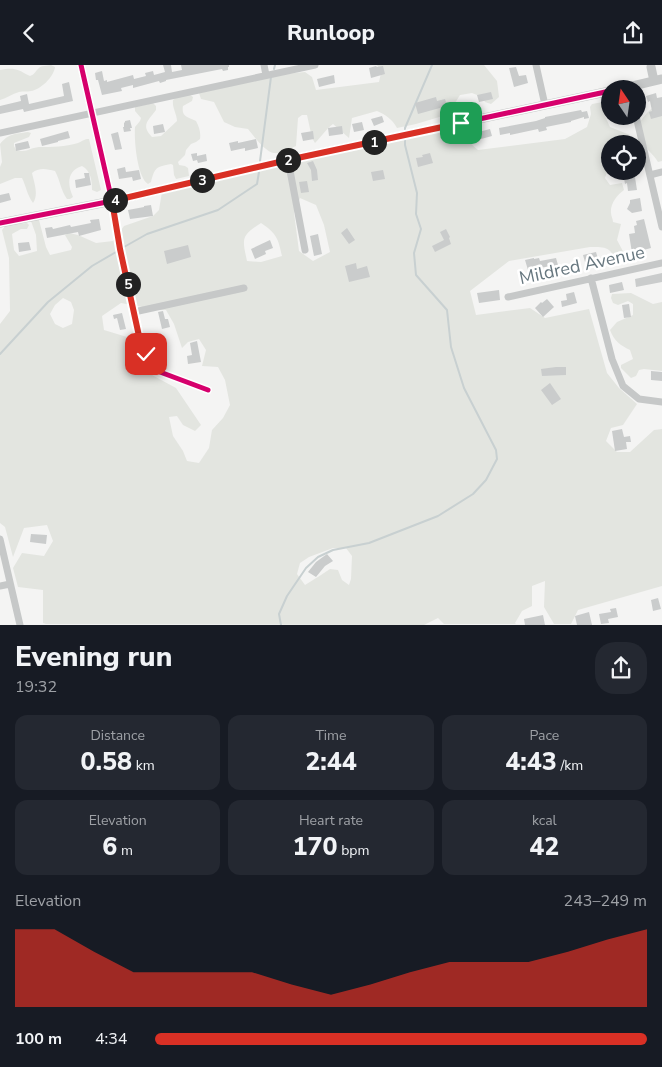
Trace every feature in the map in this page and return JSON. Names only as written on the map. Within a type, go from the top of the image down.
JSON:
[{"type":"street","points":[[81,65],[112,201],[120,249],[139,336],[150,363],[160,372],[208,391]]},
{"type":"street","points":[[264,65],[266,75]]},
{"type":"street","points":[[0,133],[314,65]]},
{"type":"street","points":[[536,65],[545,105]]},
{"type":"street","points":[[651,67],[658,80]]},
{"type":"street","points":[[0,223],[112,201],[288,160],[601,93]]},
{"type":"street","points":[[638,125],[662,227]]},
{"type":"street","points":[[288,160],[305,250]]},
{"type":"street","points":[[650,175],[662,173]]},
{"type":"street","name":"Mildred Avenue","points":[[508,297],[662,263]]},
{"type":"street","points":[[591,279],[612,359],[623,386],[639,399],[662,403]]},
{"type":"street","points":[[134,312],[244,288]]},
{"type":"street","points":[[0,539],[20,625]]},
{"type":"street","points":[[0,586],[10,584]]},
{"type":"shaded area","points":[[51,65],[55,67],[54,71],[42,86],[35,90],[19,92],[0,100],[0,70],[15,69],[30,76],[39,68]]},
{"type":"shaded area","points":[[377,65],[484,65],[497,81],[499,97],[491,104],[485,102],[482,97],[472,93],[460,95],[455,103],[456,112],[397,128],[393,122],[377,111],[352,118],[349,138],[333,124],[315,143],[312,138],[307,115],[302,115],[298,118],[296,146],[274,153],[267,150],[248,129],[235,127],[224,122],[214,102],[201,99],[199,93],[285,74],[305,72],[312,77],[316,90],[379,82],[381,73]]},
{"type":"shaded area","points":[[190,95],[193,97],[192,101],[183,106],[183,112],[184,115],[196,121],[200,130],[200,139],[191,144],[186,150],[185,155],[178,162],[179,165],[188,168],[189,176],[176,179],[173,165],[171,164],[157,169],[151,182],[148,184],[141,174],[137,158],[135,127],[141,118],[135,111],[135,107],[153,103],[156,106],[156,110],[146,126],[148,133],[152,137],[161,136],[177,121],[173,100],[177,97]]},
{"type":"shaded area","points":[[601,102],[601,125],[609,125],[630,135],[601,135],[601,180],[606,180],[610,185],[622,183],[624,190],[613,203],[611,214],[613,222],[621,224],[617,240],[625,255],[630,256],[630,259],[620,261],[607,249],[590,247],[509,261],[470,291],[476,315],[530,308],[545,318],[589,309],[607,373],[619,388],[637,404],[623,425],[611,428],[606,441],[617,452],[630,452],[654,430],[662,429],[662,586],[578,610],[571,624],[554,624],[544,607],[545,581],[532,586],[532,606],[522,611],[516,624],[444,624],[438,618],[424,625],[43,623],[43,590],[18,587],[13,568],[22,553],[44,556],[53,541],[47,525],[24,528],[13,557],[5,527],[0,523],[0,324],[10,311],[9,258],[2,230],[6,225],[27,223],[29,225],[27,229],[21,229],[12,234],[14,250],[19,256],[37,251],[36,235],[31,221],[37,218],[50,255],[71,250],[72,247],[65,235],[69,233],[96,243],[113,241],[124,226],[153,216],[159,210],[162,192],[454,129],[478,150],[565,139],[587,127],[591,114],[590,107],[592,104]],"holes":[[[300,198],[316,205],[324,225],[330,252],[313,261],[299,251],[294,213]],[[261,223],[274,234],[282,256],[261,262],[247,261],[244,247],[246,235]],[[63,298],[71,302],[74,310],[72,324],[63,328],[55,324],[50,314],[55,305]],[[121,303],[166,310],[174,324],[182,348],[188,342],[199,339],[206,350],[202,366],[218,367],[225,380],[230,405],[223,418],[212,430],[209,448],[199,463],[187,461],[173,436],[169,417],[177,416],[183,425],[195,431],[201,425],[176,388],[152,375],[127,337],[104,330],[102,316]],[[333,548],[346,548],[352,556],[349,585],[342,580],[338,570],[330,569],[305,585],[297,574],[300,563],[309,557]]]},
{"type":"shaded area","points":[[662,104],[662,161],[658,162],[646,146],[646,135],[643,135],[641,125],[646,125],[646,115],[655,106]]},
{"type":"shaded area","points":[[31,133],[29,137],[14,143],[16,150],[23,151],[39,147],[68,145],[89,139],[101,190],[97,192],[92,190],[89,173],[82,166],[73,171],[71,175],[69,183],[73,197],[70,199],[67,199],[65,196],[55,171],[40,169],[32,173],[36,192],[33,203],[22,178],[15,178],[0,184],[0,167],[2,162],[0,144],[9,136]]},
{"type":"shaded area","points":[[631,293],[653,304],[662,302],[662,371],[639,370],[636,376],[631,378],[621,368],[621,365],[633,359],[630,350],[613,337],[610,330],[617,322],[633,315],[633,304],[628,301],[618,305],[613,303],[612,294]]},
{"type":"building","points":[[163,65],[171,65],[172,72],[182,70],[181,65],[229,65],[229,67],[228,70],[223,71],[222,69],[166,80],[160,83],[159,81],[133,88],[133,85],[121,88],[122,91],[102,95],[98,80],[96,80],[95,73],[102,71],[104,81],[107,80],[107,82],[133,75],[134,79],[146,76],[145,73],[153,71],[154,75],[165,72]]},
{"type":"building","points":[[383,66],[385,74],[371,78],[369,68]]},
{"type":"building","points":[[516,67],[519,76],[526,75],[528,83],[514,87],[509,68]]},
{"type":"building","points":[[334,75],[335,83],[319,87],[317,79]]},
{"type":"building","points":[[69,82],[73,101],[24,112],[23,109],[0,114],[0,106],[21,101],[20,96],[27,94],[29,104],[64,96],[62,84]]},
{"type":"building","points":[[491,92],[493,99],[479,102],[477,95]]},
{"type":"building","points":[[656,93],[657,98],[662,97],[662,116],[651,119],[649,112],[652,111],[650,101],[648,102],[646,96]]},
{"type":"building","points":[[436,97],[437,101],[445,99],[447,106],[418,114],[415,103]]},
{"type":"building","points":[[581,110],[582,112],[587,111],[589,118],[584,119],[584,117],[571,122],[546,127],[547,130],[539,132],[538,129],[510,135],[510,133],[500,135],[499,128]]},
{"type":"building","points":[[382,116],[384,122],[374,126],[371,119]]},
{"type":"building","points":[[130,120],[131,131],[124,132],[125,121]]},
{"type":"building","points":[[362,122],[364,130],[354,132],[352,124]]},
{"type":"building","points":[[163,124],[165,132],[154,134],[153,126]]},
{"type":"building","points":[[342,126],[343,134],[329,136],[328,128]]},
{"type":"building","points":[[490,129],[492,136],[463,144],[461,136],[465,135],[465,133],[475,130],[475,133]]},
{"type":"building","points":[[68,131],[70,138],[42,146],[40,139]]},
{"type":"building","points":[[313,131],[314,139],[303,141],[301,133]]},
{"type":"building","points":[[118,132],[122,149],[115,150],[111,134]]},
{"type":"building","points":[[256,139],[258,148],[245,151],[245,148],[231,151],[229,143]]},
{"type":"building","points":[[28,141],[30,148],[16,151],[15,144]]},
{"type":"building","points":[[197,153],[197,156],[206,154],[207,161],[198,163],[197,160],[193,161],[191,154]]},
{"type":"building","points":[[430,153],[433,163],[418,167],[416,158]]},
{"type":"building","points":[[313,161],[317,170],[318,180],[312,181],[311,170],[307,163]]},
{"type":"building","points":[[125,167],[126,172],[139,170],[141,179],[133,181],[132,177],[119,179],[117,169]]},
{"type":"building","points":[[383,170],[385,179],[373,181],[371,172]]},
{"type":"building","points":[[84,173],[89,173],[91,185],[76,188],[75,180],[85,178]]},
{"type":"building","points":[[624,180],[635,180],[637,190],[628,191],[627,183],[625,184]]},
{"type":"building","points":[[307,181],[309,192],[301,193],[299,182]]},
{"type":"building","points":[[9,193],[11,200],[0,203],[0,195]]},
{"type":"building","points":[[640,198],[642,211],[632,213],[627,209],[630,200]]},
{"type":"building","points":[[151,205],[153,216],[130,219],[128,210]]},
{"type":"building","points":[[99,219],[101,230],[79,236],[78,232],[47,238],[45,228],[52,227],[53,229],[70,225],[71,227],[91,223],[90,220]]},
{"type":"building","points":[[644,219],[651,248],[632,253],[629,234],[635,233],[634,226],[637,225],[636,221]]},
{"type":"building","points":[[347,228],[355,240],[349,244],[341,233]]},
{"type":"building","points":[[446,229],[451,244],[435,252],[432,246],[444,240],[440,232]]},
{"type":"building","points":[[318,234],[322,254],[314,256],[310,236]]},
{"type":"building","points":[[270,240],[273,248],[265,251],[266,254],[255,259],[251,249]]},
{"type":"building","points":[[29,242],[31,250],[19,252],[18,243]]},
{"type":"building","points":[[188,245],[191,257],[167,264],[164,251]]},
{"type":"building","points":[[596,252],[598,259],[585,262],[583,255]]},
{"type":"building","points":[[539,258],[540,261],[556,258],[558,265],[528,270],[525,260]]},
{"type":"building","points":[[356,263],[357,269],[367,266],[370,277],[349,282],[345,266]]},
{"type":"building","points":[[662,273],[662,282],[636,287],[635,279]]},
{"type":"building","points":[[622,282],[624,290],[610,293],[609,285]]},
{"type":"building","points":[[499,290],[500,300],[479,303],[477,293]]},
{"type":"building","points":[[574,292],[577,303],[562,307],[561,301],[567,300],[566,294]]},
{"type":"building","points":[[547,299],[554,307],[543,317],[535,308]]},
{"type":"building","points":[[629,304],[631,317],[624,318],[622,305]]},
{"type":"building","points":[[163,311],[170,327],[162,329],[158,312]]},
{"type":"building","points":[[122,313],[126,329],[120,330],[117,318],[114,319],[113,315]]},
{"type":"building","points":[[197,341],[201,362],[188,364],[187,356],[192,355],[190,343]]},
{"type":"building","points":[[566,367],[566,375],[542,376],[541,369]]},
{"type":"building","points":[[651,371],[662,372],[662,381],[651,380]]},
{"type":"building","points":[[550,383],[561,399],[552,405],[541,390]]},
{"type":"building","points":[[622,429],[624,437],[630,436],[631,442],[626,442],[627,449],[615,451],[612,431]]},
{"type":"building","points":[[31,534],[47,535],[46,544],[30,542]]},
{"type":"building","points":[[327,554],[333,561],[325,566],[316,577],[308,572],[316,562]]},
{"type":"building","points":[[658,598],[661,609],[653,611],[651,600]]},
{"type":"building","points":[[616,608],[618,617],[608,619],[609,623],[601,624],[599,614],[611,612],[610,609]]},
{"type":"building","points":[[589,612],[592,625],[577,625],[575,616]]},
{"type":"building","points":[[543,615],[545,625],[525,625],[524,619]]},
{"type":"waterway","points":[[274,69],[275,65]]},
{"type":"waterway","points":[[405,132],[432,65]]},
{"type":"waterway","points":[[260,161],[271,77]]},
{"type":"waterway","points":[[281,625],[279,614],[287,596],[306,568],[318,557],[333,550],[369,543],[438,516],[473,494],[486,480],[497,459],[496,450],[464,388],[451,347],[447,310],[416,275],[414,253],[421,229],[416,214],[417,193],[405,139]]},
{"type":"waterway","points":[[124,247],[147,234],[218,210],[257,184],[259,172]]},
{"type":"waterway","points":[[0,354],[48,302],[92,266],[116,252]]},
{"type":"cycle path","points":[[81,65],[112,201],[139,336],[146,354],[150,363],[160,372],[208,390]]},
{"type":"cycle path","points":[[0,223],[112,201],[288,160],[601,93]]},
{"type":"route","points":[[146,354],[139,336],[120,249],[112,201],[288,160],[461,123]]}]
